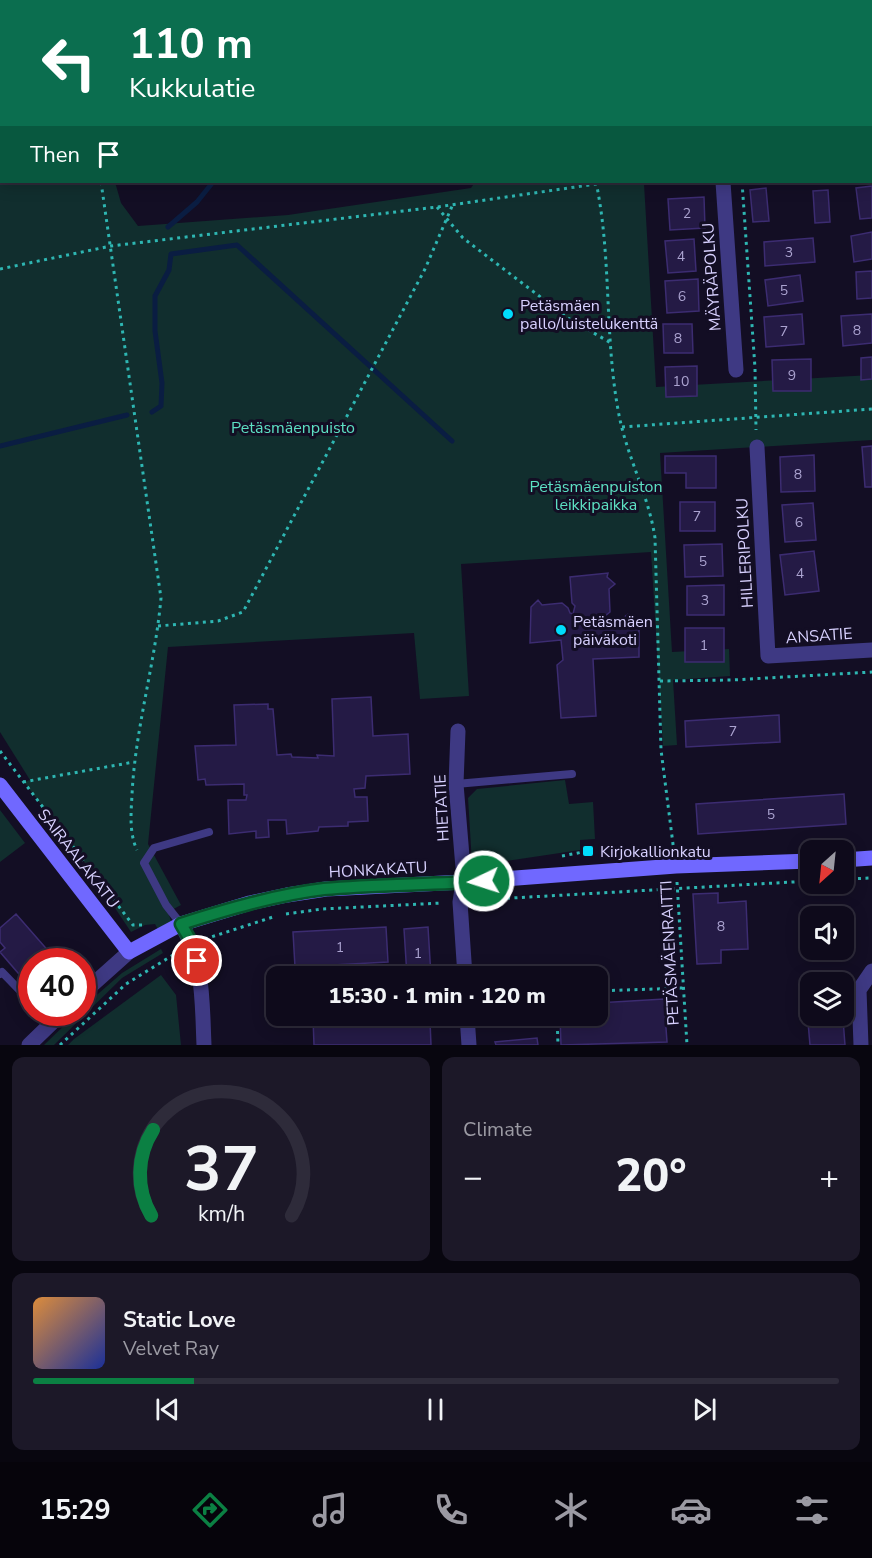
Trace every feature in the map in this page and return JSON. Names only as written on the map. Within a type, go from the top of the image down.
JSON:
[{"type":"street","name":"MÄYRÄPOLKU","points":[[723,183],[736,370]]},
{"type":"street","name":"HILLERIPOLKU","points":[[756,447],[768,656]]},
{"type":"street","name":"ANSATIE","points":[[768,656],[872,650]]},
{"type":"street","name":"HIETATIE","points":[[458,731],[456,784],[463,882]]},
{"type":"street","name":"SAIRAALAKATU","points":[[2,787],[129,952]]},
{"type":"street","points":[[854,859],[872,858]]},
{"type":"street","name":"HONKAKATU","points":[[96,981],[129,952],[181,924],[250,903],[296,893],[326,889],[463,882],[676,866],[800,861]]},
{"type":"street","points":[[463,882],[460,902],[464,966]]},
{"type":"street","points":[[181,924],[192,943],[201,979],[204,1045]]},
{"type":"street","points":[[861,1045],[860,990],[872,971]]},
{"type":"street","points":[[29,1045],[41,1026]]},
{"type":"street","points":[[468,1026],[469,1045]]},
{"type":"lane","points":[[456,784],[572,774]]},
{"type":"lane","points":[[181,924],[166,905],[144,863],[154,848],[208,832]]},
{"type":"lane","points":[[0,974],[2,972],[18,989]]},
{"type":"path","points":[[101,183],[161,598],[134,762],[130,822],[135,845],[144,863]]},
{"type":"path","points":[[0,269],[111,246],[437,207],[590,183]]},
{"type":"path","name":"PETÄSMÄENRAITTI","points":[[597,183],[607,265],[611,343],[619,415],[632,465],[652,516],[655,538],[661,750],[676,866],[687,1045]]},
{"type":"path","points":[[158,626],[218,621],[243,612],[425,269],[453,204]]},
{"type":"path","points":[[437,207],[463,238],[568,318],[611,343]]},
{"type":"path","points":[[622,427],[872,409]]},
{"type":"path","points":[[660,681],[732,680],[872,672]]},
{"type":"path","points":[[0,751],[133,925],[155,924],[161,935]]},
{"type":"path","points":[[2,787],[134,762]]},
{"type":"path","points":[[854,879],[872,878]]},
{"type":"path","points":[[60,1045],[126,984],[192,943],[278,915],[322,909],[800,881]]},
{"type":"path","points":[[608,991],[683,988]]},
{"type":"path","points":[[557,1026],[558,1045]]},
{"type":"green space","name":"Petäsmäenpuisto","points":[[0,183],[115,183],[121,203],[138,226],[288,215],[471,188],[474,183],[661,183],[644,184],[656,387],[872,375],[872,440],[660,453],[672,652],[729,649],[730,676],[673,680],[677,745],[663,746],[651,552],[461,564],[469,696],[420,699],[414,633],[168,647],[148,844],[181,905],[168,912],[171,921],[161,935],[155,924],[145,925],[131,932],[83,860],[24,782],[30,780],[0,732]]},
{"type":"green space","points":[[565,780],[569,804],[593,802],[595,839],[580,840],[580,850],[487,864],[472,863],[468,798],[477,789]]},
{"type":"green space","points":[[0,810],[25,843],[0,862]]},
{"type":"green space","points":[[161,949],[163,953],[122,978],[96,1004],[96,996],[122,973]]},
{"type":"green space","points":[[161,975],[176,995],[181,1045],[68,1045],[92,1026],[96,1026],[96,1023]]},
{"type":"green space","points":[[64,1026],[73,1026],[54,1045],[44,1045]]},
{"type":"building","points":[[872,186],[872,218],[860,219],[856,188]]},
{"type":"building","points":[[766,188],[769,221],[753,222],[750,190]]},
{"type":"building","points":[[828,190],[830,222],[815,223],[813,191]]},
{"type":"building","points":[[704,197],[705,228],[670,230],[668,199]]},
{"type":"building","points":[[872,232],[872,259],[854,262],[851,236]]},
{"type":"building","points":[[813,238],[815,262],[765,266],[764,242]]},
{"type":"building","points":[[694,239],[696,271],[668,273],[665,241]]},
{"type":"building","points":[[872,271],[872,298],[857,299],[856,272]]},
{"type":"building","points":[[800,275],[803,301],[768,306],[765,280]]},
{"type":"building","points":[[698,279],[699,311],[667,313],[665,281]]},
{"type":"building","points":[[802,314],[804,344],[766,347],[764,317]]},
{"type":"building","points":[[872,314],[872,343],[843,346],[841,316]]},
{"type":"building","points":[[663,324],[692,324],[693,353],[664,353]]},
{"type":"building","points":[[872,357],[872,379],[861,380],[861,358]]},
{"type":"building","points":[[811,359],[811,391],[773,391],[772,360]]},
{"type":"building","points":[[697,366],[697,396],[666,397],[665,367]]},
{"type":"building","points":[[872,446],[872,487],[865,487],[862,447]]},
{"type":"building","points":[[814,455],[815,491],[781,492],[780,457]]},
{"type":"building","points":[[665,456],[716,456],[716,488],[686,488],[686,473],[665,473]]},
{"type":"building","points":[[680,502],[715,502],[715,531],[680,531]]},
{"type":"building","points":[[813,503],[816,540],[785,542],[782,505]]},
{"type":"building","points":[[722,544],[723,576],[685,577],[684,545]]},
{"type":"building","points":[[814,551],[819,591],[785,595],[780,555]]},
{"type":"building","points":[[608,573],[607,577],[615,584],[609,589],[610,612],[605,616],[605,621],[622,619],[628,614],[634,619],[639,619],[639,657],[593,659],[596,716],[561,718],[557,665],[563,660],[561,640],[530,643],[531,607],[538,600],[542,605],[562,603],[573,614],[575,606],[572,603],[570,577]]},
{"type":"building","points":[[724,585],[724,615],[687,615],[687,586]]},
{"type":"building","points":[[685,628],[724,628],[724,662],[685,662]]},
{"type":"building","points":[[371,697],[373,736],[408,734],[410,774],[366,776],[365,788],[354,789],[355,797],[367,797],[368,821],[348,822],[348,826],[319,827],[318,831],[287,834],[286,820],[268,820],[269,837],[256,838],[256,831],[229,834],[228,800],[246,800],[244,784],[206,785],[205,779],[198,780],[195,746],[236,745],[234,705],[268,704],[268,709],[273,709],[277,755],[291,754],[292,757],[318,758],[317,755],[334,756],[332,699]]},
{"type":"building","points":[[779,715],[780,742],[686,747],[685,721]]},
{"type":"building","points":[[844,794],[846,824],[698,834],[696,804]]},
{"type":"building","points":[[718,893],[718,903],[746,901],[748,949],[721,950],[721,963],[697,964],[693,894]]},
{"type":"building","points":[[16,914],[46,948],[18,948],[18,973],[0,952],[5,948],[0,942],[0,928]]},
{"type":"building","points":[[386,927],[388,962],[295,966],[293,932]]},
{"type":"building","points":[[428,927],[430,966],[406,966],[404,929]]},
{"type":"building","points":[[664,999],[667,1042],[561,1045],[560,1026],[608,1026],[608,1002]]},
{"type":"building","points":[[313,1026],[430,1026],[431,1045],[314,1045]]},
{"type":"building","points":[[808,1026],[844,1026],[845,1045],[810,1045]]},
{"type":"building","points":[[537,1038],[538,1045],[496,1045],[495,1042]]},
{"type":"waterway","points":[[168,227],[197,202],[212,183]]},
{"type":"waterway","points":[[152,412],[161,406],[162,383],[155,331],[155,296],[169,270],[171,254],[237,245],[452,441]]},
{"type":"waterway","points":[[0,446],[127,415]]},
{"type":"place","name":"Petäsmäen pallo/luistelukenttä","points":[[508,314]]},
{"type":"place","name":"Petäsmäen päiväkoti","points":[[561,630]]},
{"type":"place","name":"Kirjokallionkatu","points":[[588,851]]},
{"type":"route","points":[[197,961],[192,943],[181,924],[250,903],[326,889],[484,881]]},
{"type":"park label","name":"Petäsmäenpuiston leikkipaikka","points":[[596,495]]}]
